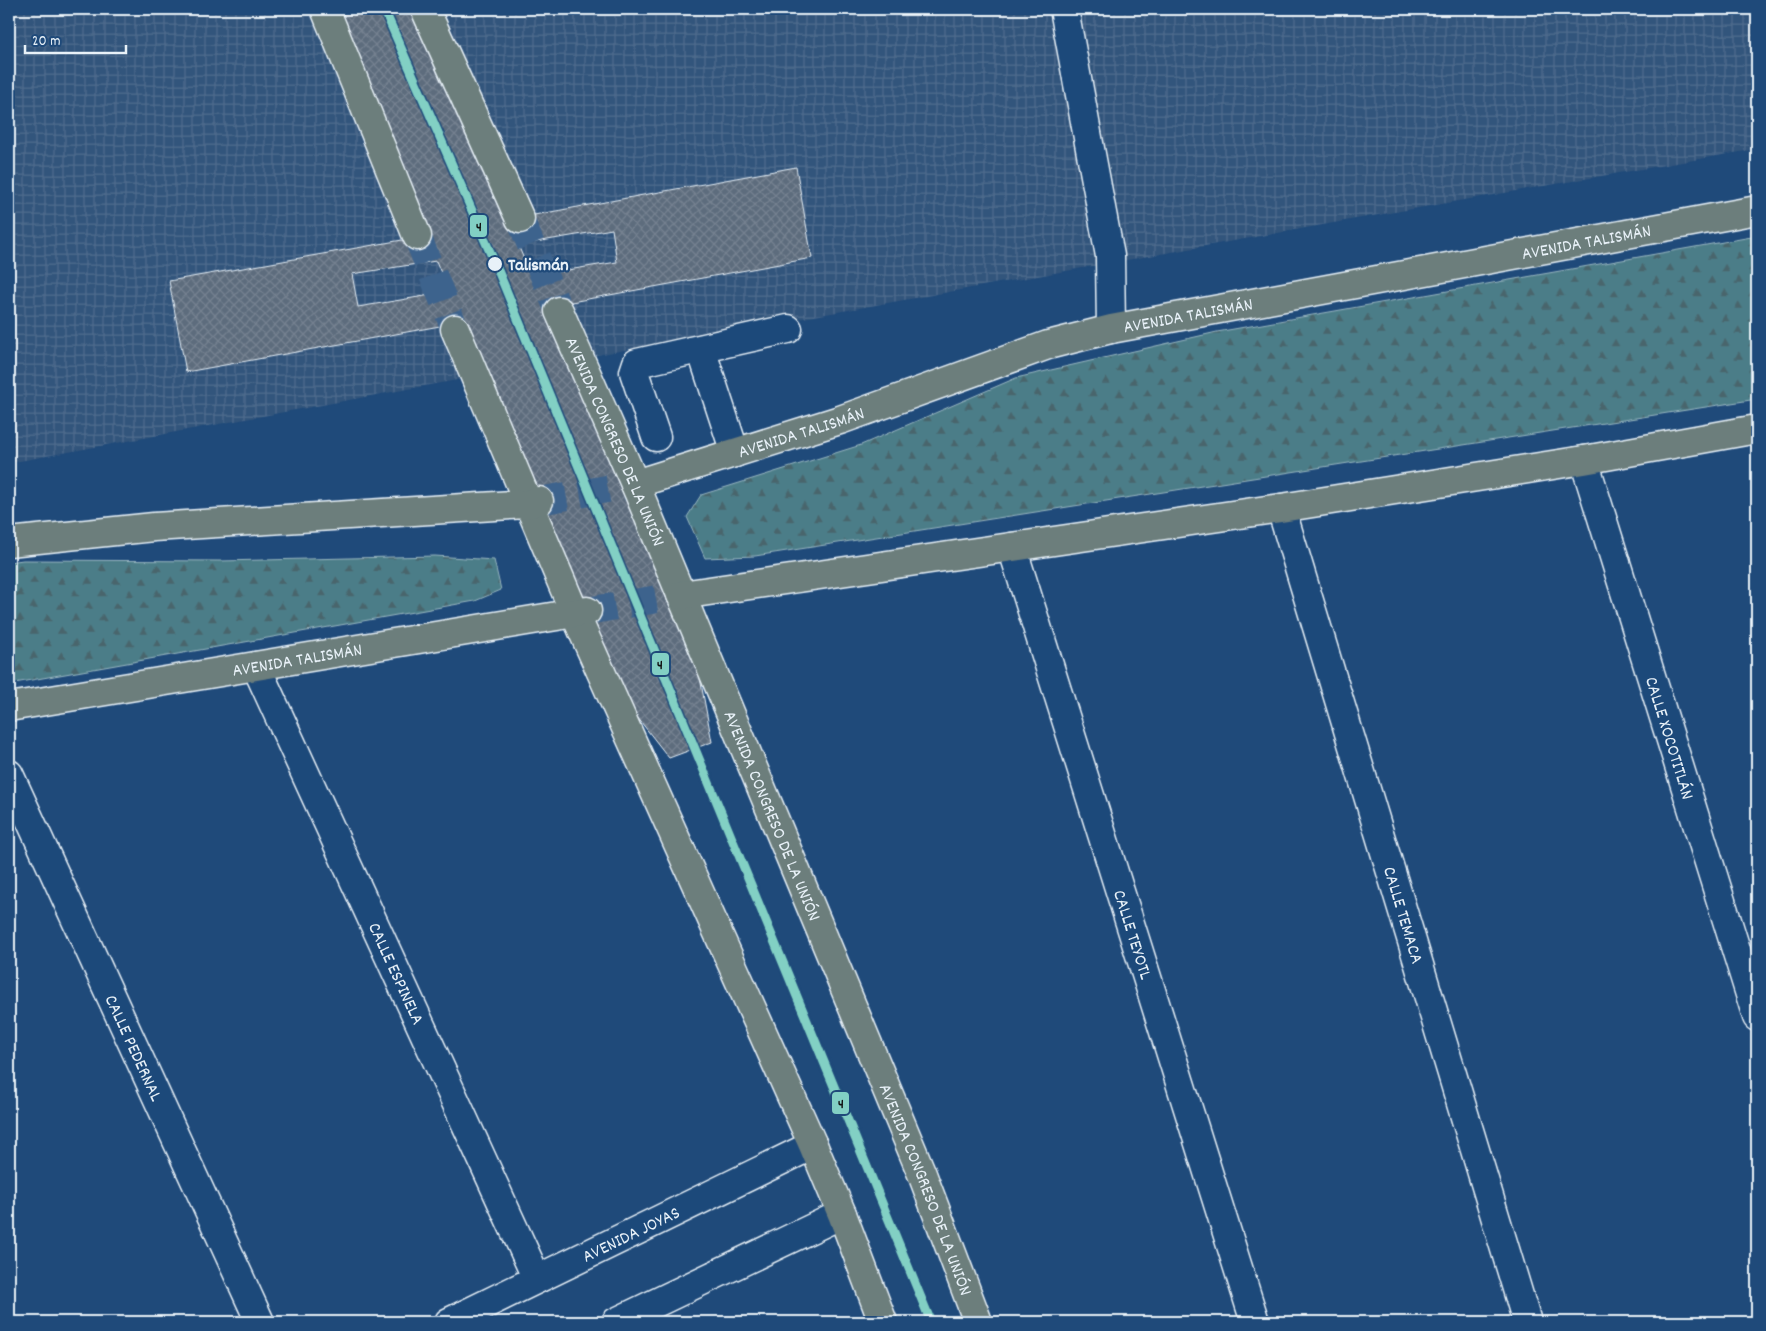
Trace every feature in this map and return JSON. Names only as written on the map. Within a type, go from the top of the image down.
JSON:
[{"type":"main road","points":[[325,9],[417,236]]},
{"type":"main road","points":[[425,9],[520,219]]},
{"type":"main road","name":"AVENIDA TALISMÁN","points":[[635,484],[840,420],[1048,345],[1111,328],[1757,210]]},
{"type":"main road","name":"AVENIDA CONGRESO DE LA UNIÓN","points":[[559,311],[635,484],[922,1174],[978,1322]]},
{"type":"main road","points":[[455,328],[813,1145],[842,1214],[883,1322]]},
{"type":"main road","points":[[681,595],[1281,508],[1584,460],[1757,429]]},
{"type":"main road","points":[[9,542],[154,527],[533,503]]},
{"type":"main road","name":"AVENIDA TALISMÁN","points":[[9,707],[581,613]]},
{"type":"street","points":[[1064,9],[1110,256],[1111,328]]},
{"type":"street","points":[[656,437],[634,372],[637,363],[788,330]]},
{"type":"street","points":[[701,349],[735,453]]},
{"type":"street","name":"CALLE XOCOTITLÁN","points":[[1584,460],[1757,1017]]},
{"type":"street","name":"CALLE TEMACA","points":[[1281,508],[1527,1322]]},
{"type":"street","name":"CALLE TEYOTL","points":[[1012,547],[1255,1322]]},
{"type":"street","name":"CALLE ESPINELA","points":[[256,666],[537,1279]]},
{"type":"street","name":"CALLE PEDERNAL","points":[[9,774],[260,1322]]},
{"type":"street","name":"AVENIDA JOYAS","points":[[449,1322],[813,1145]]},
{"type":"street","points":[[616,1322],[842,1214]]},
{"type":"shaded area","points":[[9,9],[1757,9],[1757,149],[435,384],[9,463]]},
{"type":"green space","points":[[1757,236],[1757,399],[755,556],[705,558],[687,517],[701,495],[861,445],[1016,378],[1217,332]]},
{"type":"green space","points":[[435,556],[494,560],[501,590],[475,601],[9,684],[9,562],[23,560],[221,561]]},
{"type":"building","points":[[328,9],[417,9],[507,220],[796,167],[812,258],[544,307],[698,667],[712,742],[669,758],[623,699],[462,322],[186,372],[169,281],[425,236]],"holes":[[[612,229],[617,262],[531,276],[518,245]],[[436,261],[449,292],[358,307],[352,274]]]},
{"type":"tunnel","points":[[520,219],[559,311]]},
{"type":"tunnel","points":[[417,236],[455,329]]},
{"type":"tunnel","points":[[539,501],[635,484]]},
{"type":"tunnel","points":[[587,611],[681,595]]},
{"type":"transit line","name":"4","points":[[384,9],[497,268],[931,1322]]},
{"type":"place","name":"Talismán","points":[[495,264]]}]
